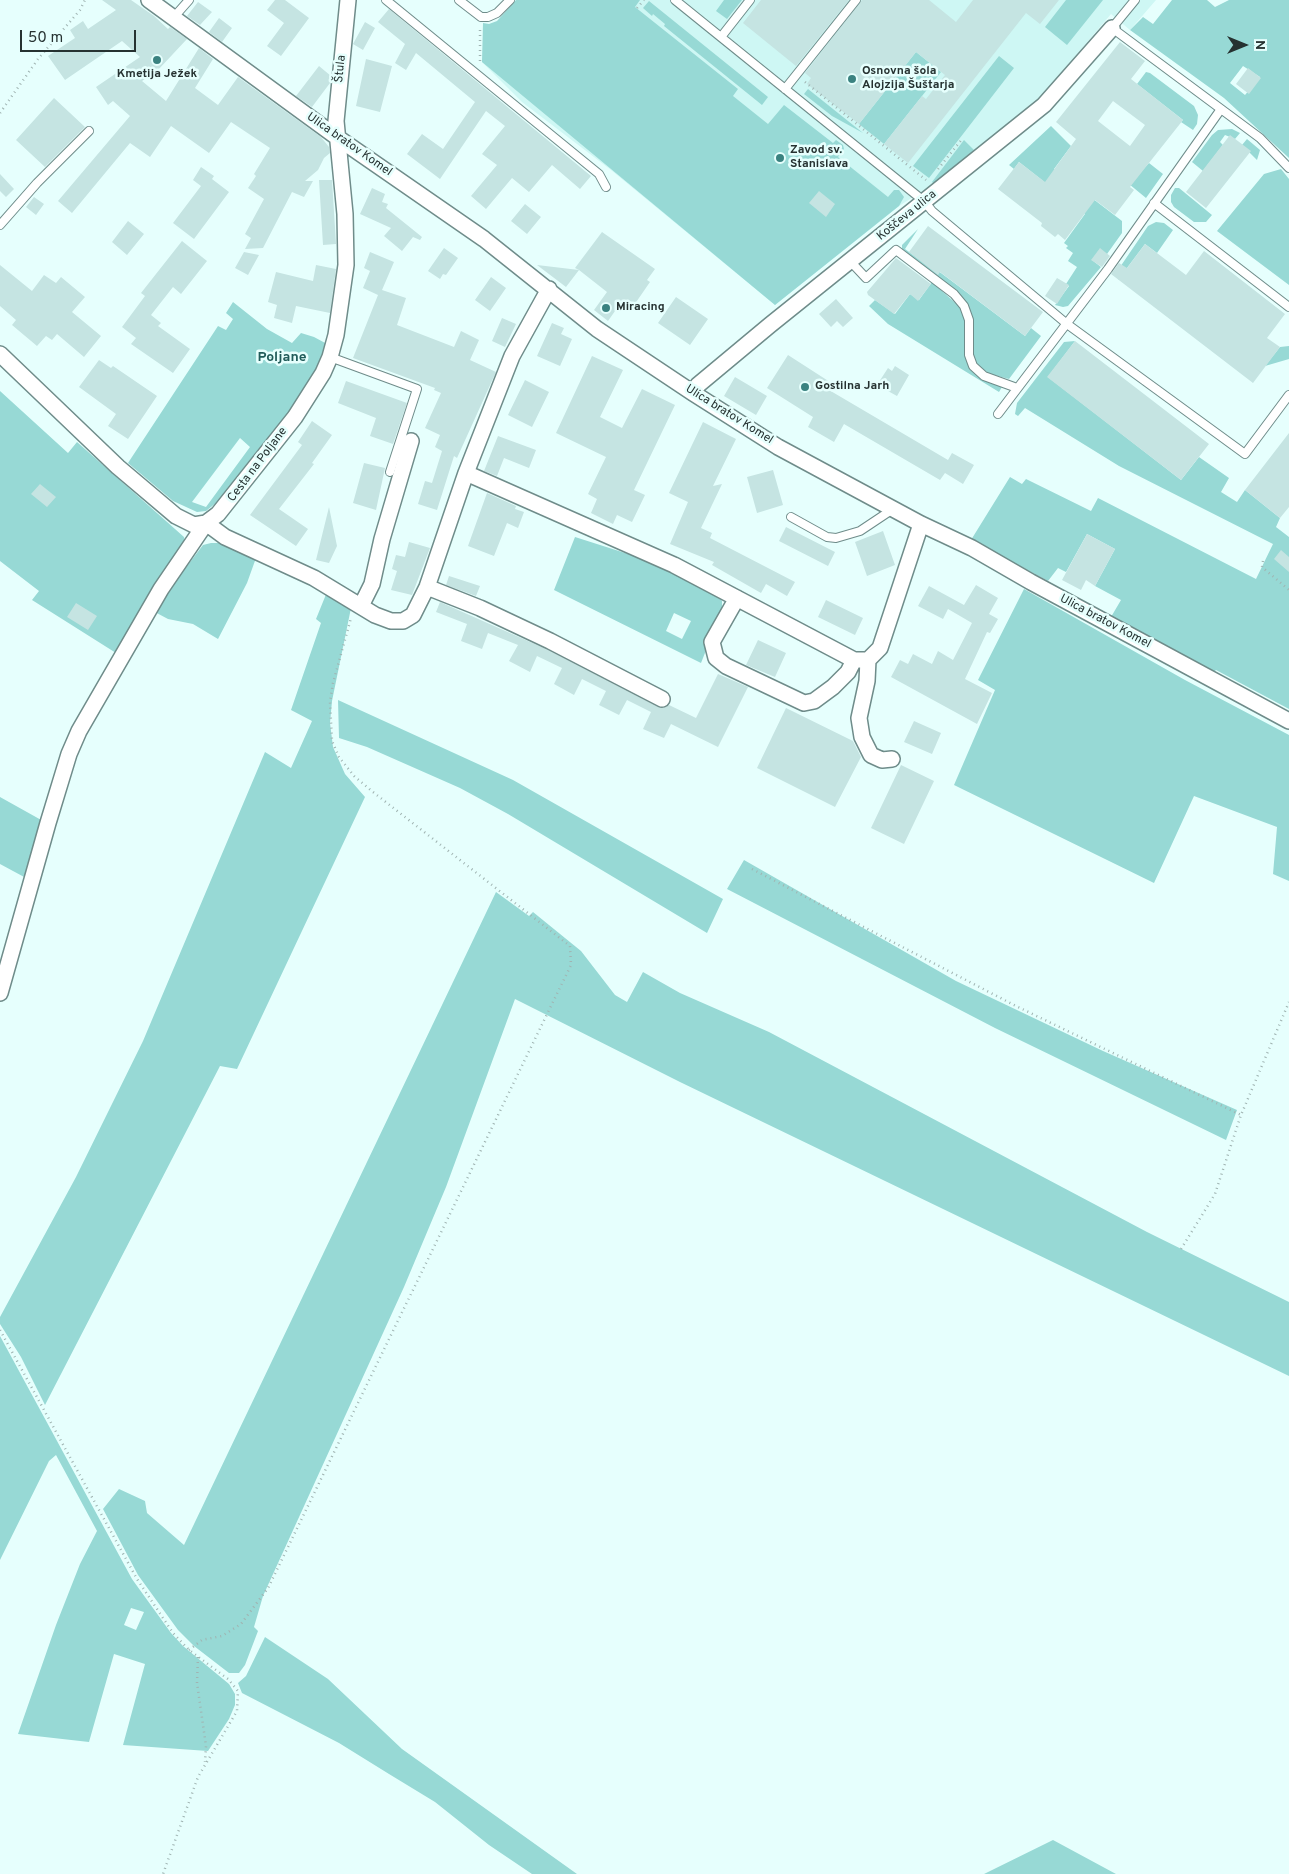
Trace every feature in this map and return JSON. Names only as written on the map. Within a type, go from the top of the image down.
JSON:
[{"type":"street","name":"Ulica bratov Komel","points":[[149,0],[338,138],[484,239],[597,328],[693,394],[778,447],[921,524],[972,548],[1031,582],[1289,721]]},
{"type":"street","name":"Štula","points":[[338,138],[337,105],[348,0]]},
{"type":"street","name":"Koščeva ulica","points":[[693,394],[698,385],[770,325],[1044,105],[1112,28]]},
{"type":"street","name":"Cesta na Poljane","points":[[0,993],[48,823],[69,754],[79,731],[161,589],[206,523],[227,505],[264,454],[295,417],[330,357],[342,302],[346,265],[345,214],[338,138]]},
{"type":"street","points":[[0,354],[111,460],[176,516],[194,525],[206,523],[224,537],[306,574],[391,621],[403,621],[416,610],[427,587],[466,473],[512,356],[548,289]]},
{"type":"street","points":[[358,604],[372,584],[382,539],[411,441]]},
{"type":"street","points":[[466,473],[674,565],[861,660],[867,681],[859,718],[862,737],[871,755],[882,760],[892,759]]},
{"type":"street","points":[[737,598],[712,642],[716,658],[726,666],[804,703],[814,701],[833,687],[861,660],[880,648],[921,524]]},
{"type":"street","points":[[427,587],[480,608],[550,641],[662,699]]},
{"type":"lane","points":[[174,17],[189,0]]},
{"type":"lane","points":[[386,0],[599,174],[606,188]]},
{"type":"lane","points":[[459,0],[481,17],[488,18],[497,13],[510,0]]},
{"type":"lane","points":[[675,0],[925,202],[932,211],[1067,324],[1245,454],[1289,395]]},
{"type":"lane","points":[[721,36],[750,0]]},
{"type":"lane","points":[[785,89],[856,0]]},
{"type":"lane","points":[[1134,0],[1112,28],[1260,138],[1289,168]]},
{"type":"lane","points":[[998,414],[1067,324],[1221,109]]},
{"type":"lane","points":[[0,225],[37,183],[89,131]]},
{"type":"lane","points":[[1154,203],[1289,307]]},
{"type":"lane","points":[[850,261],[866,278],[896,250],[954,294],[964,306],[968,320],[969,356],[973,366],[984,376],[1017,388]]},
{"type":"lane","points":[[330,357],[417,389],[390,472]]},
{"type":"lane","points":[[791,517],[827,537],[836,538],[860,531],[893,509]]},
{"type":"path","points":[[0,113],[38,59],[80,10],[86,0]]},
{"type":"path","points":[[637,8],[644,0]]},
{"type":"path","points":[[810,76],[804,83],[928,181]]},
{"type":"path","points":[[934,174],[963,138]]},
{"type":"path","points":[[1263,561],[1262,567],[1289,590]]},
{"type":"path","points":[[190,1650],[202,1640],[222,1636],[240,1624],[268,1588],[571,966],[570,946],[367,787],[354,776],[338,757],[332,742],[330,702],[333,683],[358,604]]},
{"type":"path","points":[[752,869],[1016,1006],[1241,1115]]},
{"type":"path","points":[[1181,1249],[1215,1194],[1241,1115],[1289,1002]]},
{"type":"path","points":[[0,1330],[137,1580],[173,1633],[198,1657],[228,1679],[238,1691],[237,1711],[205,1763],[187,1805],[163,1874]]},
{"type":"path","points":[[198,1657],[197,1683],[206,1746],[205,1763]]},
{"type":"shaded area","points":[[516,0],[640,0],[635,7],[738,89],[733,96],[768,124],[784,105],[833,143],[836,140],[843,145],[844,149],[838,157],[888,197],[894,190],[899,190],[904,197],[899,206],[775,305],[482,62],[483,23],[489,24],[497,21]]},
{"type":"shaded area","name":"Zavod sv. Stanislava","points":[[532,0],[1156,0],[1130,30],[1111,14],[1040,98],[1025,111],[934,184],[899,206],[775,305],[611,170],[522,102],[482,62]]},
{"type":"shaded area","points":[[724,0],[742,0],[727,19],[716,11]]},
{"type":"shaded area","points":[[1066,0],[1103,0],[1067,45],[1045,27]]},
{"type":"shaded area","points":[[1172,0],[1207,0],[1215,7],[1229,0],[1289,0],[1289,158],[1224,98],[1130,30],[1143,17],[1153,24]],"holes":[[[1243,66],[1260,77],[1245,95],[1230,83]]]},
{"type":"shaded area","points":[[649,1],[768,97],[762,105],[664,26],[665,24],[653,14],[652,16],[643,8]]},
{"type":"shaded area","points":[[916,52],[941,72],[884,144],[859,124]]},
{"type":"shaded area","points":[[999,56],[1014,68],[929,178],[913,166]]},
{"type":"shaded area","points":[[1146,72],[1194,106],[1198,115],[1197,124],[1193,130],[1137,84]]},
{"type":"shaded area","points":[[808,89],[863,133],[832,116],[804,94]]},
{"type":"shaded area","points":[[1051,126],[1071,146],[1054,169],[1122,221],[1122,233],[1107,254],[1092,260],[1101,267],[1068,306],[1063,307],[1055,305],[1069,286],[1066,284],[1077,267],[1068,261],[1073,253],[1066,248],[1068,246],[1064,243],[1085,214],[1019,162],[1014,169],[1009,165]]},
{"type":"shaded area","points":[[1232,129],[1240,133],[1235,139],[1225,135],[1220,142],[1223,145],[1203,171],[1192,162],[1212,135],[1218,130]]},
{"type":"shaded area","points":[[1247,139],[1260,150],[1257,160],[1242,145]]},
{"type":"shaded area","points":[[964,140],[974,150],[934,184],[932,182]]},
{"type":"shaded area","points":[[1149,163],[1163,174],[1146,198],[1129,184]]},
{"type":"shaded area","points":[[1281,169],[1289,179],[1289,285],[1217,231],[1264,174]]},
{"type":"shaded area","points":[[1175,188],[1179,188],[1212,215],[1206,222],[1194,222],[1174,207],[1171,202],[1171,195]]},
{"type":"shaded area","points":[[1156,222],[1164,223],[1173,230],[1157,253],[1145,244],[1118,280],[1118,270],[1148,226]]},
{"type":"shaded area","points":[[918,229],[905,249],[920,260],[921,258],[1025,336],[1031,328],[1041,336],[1009,379],[990,374],[979,367],[973,357],[972,324],[957,293],[902,249],[902,245]]},
{"type":"shaded area","points":[[932,282],[961,308],[966,322],[965,355],[969,365],[983,379],[1002,387],[999,392],[888,324],[869,306],[875,300],[895,314],[910,294],[919,300]]},
{"type":"shaded area","points":[[233,302],[267,329],[292,343],[301,333],[327,344],[325,353],[294,408],[216,503],[206,511],[197,512],[173,501],[128,463],[218,326],[226,330],[233,319],[226,313]],"holes":[[[240,438],[250,447],[206,507],[192,502]]]},
{"type":"shaded area","points":[[1075,341],[1048,377],[1181,480],[1199,457],[1229,478],[1221,492],[1237,502],[1245,490],[1280,518],[1276,527],[1289,537],[1289,709],[1216,670],[1214,672],[1111,617],[1121,600],[1095,586],[1115,549],[1087,534],[1066,572],[1058,568],[1048,581],[971,540],[1010,477],[1022,484],[1026,479],[1091,511],[1098,498],[1256,579],[1273,544],[1119,466],[1025,408],[1018,416],[1015,414],[1017,403],[1064,342]]},
{"type":"shaded area","points":[[1289,346],[1289,359],[1265,366],[1280,347]]},
{"type":"shaded area","points":[[0,391],[68,453],[77,442],[184,537],[185,542],[116,653],[32,600],[39,591],[0,561]]},
{"type":"shaded area","points":[[575,537],[647,560],[717,594],[722,601],[722,610],[701,663],[554,590]],"holes":[[[674,613],[691,621],[682,639],[666,631]]]},
{"type":"shaded area","points":[[221,543],[256,558],[247,583],[218,639],[193,624],[168,619],[153,611],[203,545]]},
{"type":"shaded area","points":[[1024,589],[1185,680],[1289,735],[1289,881],[1273,874],[1277,827],[1194,796],[1154,883],[954,785],[995,690],[978,680]]},
{"type":"shaded area","points":[[327,592],[351,608],[332,701],[330,723],[333,747],[345,774],[365,797],[237,1069],[220,1066],[45,1405],[21,1357],[0,1324],[0,1317],[76,1177],[143,1041],[265,752],[291,768],[312,721],[291,710],[321,623],[316,619]]},
{"type":"shaded area","points":[[338,700],[513,780],[723,899],[707,933],[508,814],[460,788],[367,747],[339,738]]},
{"type":"shaded area","points":[[0,797],[43,821],[26,878],[0,864]]},
{"type":"shaded area","points":[[744,860],[956,981],[1103,1051],[1237,1110],[1226,1140],[995,1028],[727,889]]},
{"type":"shaded area","points":[[496,892],[529,916],[533,912],[581,951],[615,995],[627,1002],[643,972],[680,993],[769,1032],[1147,1232],[1289,1302],[1289,1376],[680,1082],[515,999],[446,1187],[404,1287],[263,1596],[254,1627],[258,1631],[245,1665],[239,1673],[229,1673],[194,1646],[178,1630],[138,1575],[103,1509],[119,1489],[145,1501],[147,1513],[184,1545]]},
{"type":"shaded area","points":[[0,1336],[132,1579],[171,1633],[183,1646],[229,1684],[235,1694],[235,1705],[229,1719],[208,1751],[123,1745],[145,1664],[114,1654],[89,1742],[18,1734],[56,1625],[80,1564],[97,1531],[56,1455],[49,1461],[0,1560]],"holes":[[[131,1608],[144,1612],[136,1630],[124,1625]]]},
{"type":"shaded area","points":[[265,1637],[328,1679],[402,1749],[577,1874],[532,1874],[489,1845],[435,1802],[339,1743],[242,1693],[238,1683],[246,1676]]},
{"type":"shaded area","points":[[1053,1840],[1116,1874],[984,1874]]},
{"type":"building","points":[[102,0],[131,0],[154,16],[168,29],[170,27],[187,39],[158,70],[142,81],[166,101],[199,48],[213,59],[195,88],[218,105],[238,77],[321,137],[329,147],[330,153],[324,158],[318,170],[305,181],[313,181],[304,197],[292,192],[263,248],[245,249],[251,238],[245,234],[264,199],[248,188],[270,148],[231,122],[209,153],[171,126],[150,157],[130,143],[72,213],[58,201],[130,116],[113,101],[108,105],[96,87],[140,57],[122,41],[65,80],[48,56],[75,38],[70,30],[83,21],[88,29],[116,10]]},
{"type":"building","points":[[275,0],[285,0],[309,18],[281,56],[267,46],[284,23],[267,10]]},
{"type":"building","points":[[761,0],[849,0],[796,66],[743,23]]},
{"type":"building","name":"Osnovna šola Alojzija Šuštarja","points":[[862,0],[929,0],[956,22],[973,0],[1059,0],[1040,24],[1026,13],[908,163],[884,144],[922,96],[926,99],[945,75],[916,52],[859,124],[807,84],[811,78],[805,73]]},
{"type":"building","points":[[198,2],[212,12],[200,25],[187,16]]},
{"type":"building","points":[[389,9],[591,176],[580,189],[552,165],[529,192],[512,178],[486,209],[471,196],[497,165],[482,154],[505,126],[486,111],[440,179],[407,154],[422,134],[443,149],[475,102],[416,53],[406,70],[395,63],[405,44],[378,22]]},
{"type":"building","points":[[219,18],[232,28],[222,42],[209,32]]},
{"type":"building","points":[[365,22],[375,28],[363,50],[353,44]]},
{"type":"building","points":[[1120,42],[1145,61],[1131,79],[1183,120],[1130,187],[1134,190],[1115,215],[1095,200],[1065,240],[1058,234],[1055,237],[1041,226],[1042,223],[998,189],[1019,162],[1045,182],[1076,139],[1056,122]],"holes":[[[1113,101],[1145,125],[1130,146],[1098,121]]]},
{"type":"building","points":[[366,59],[392,66],[380,112],[356,106]]},
{"type":"building","points":[[319,66],[331,76],[330,83],[312,107],[296,96]]},
{"type":"building","points":[[1248,68],[1261,78],[1249,94],[1236,84]]},
{"type":"building","points":[[54,98],[85,127],[45,167],[16,140]]},
{"type":"building","points":[[1230,135],[1251,151],[1206,208],[1186,192]]},
{"type":"building","points":[[201,167],[214,176],[212,179],[229,192],[194,239],[173,223],[201,186],[193,180]]},
{"type":"building","points":[[0,174],[14,189],[6,197],[0,191]]},
{"type":"building","points":[[319,180],[332,180],[336,244],[323,245]]},
{"type":"building","points":[[372,188],[385,194],[382,202],[388,204],[386,208],[422,237],[420,240],[413,237],[402,251],[384,236],[391,228],[360,214]]},
{"type":"building","points":[[819,191],[835,204],[826,217],[809,203]]},
{"type":"building","points":[[34,197],[44,204],[36,215],[26,207]]},
{"type":"building","points":[[525,204],[541,217],[527,234],[511,221]]},
{"type":"building","points":[[128,221],[144,234],[127,255],[112,242]]},
{"type":"building","points":[[928,226],[1043,312],[1025,336],[940,272],[938,275],[909,252]]},
{"type":"building","points":[[602,232],[655,269],[647,280],[650,282],[630,311],[620,304],[608,321],[594,310],[607,292],[575,268]]},
{"type":"building","points":[[182,241],[207,261],[181,294],[173,287],[151,315],[161,323],[158,326],[190,349],[173,373],[131,344],[136,338],[122,327],[145,296],[141,293]]},
{"type":"building","points":[[1145,244],[1186,275],[1204,251],[1285,314],[1267,338],[1280,347],[1253,383],[1111,274],[1119,263],[1127,268]]},
{"type":"building","points":[[444,248],[458,258],[446,275],[443,274],[440,279],[428,271]]},
{"type":"building","points":[[1100,248],[1110,256],[1102,267],[1091,260]]},
{"type":"building","points":[[244,252],[259,255],[248,275],[235,268]]},
{"type":"building","points":[[370,252],[394,262],[382,290],[406,298],[397,325],[454,347],[461,331],[479,340],[470,360],[496,372],[457,458],[454,456],[437,510],[418,504],[425,481],[432,483],[442,451],[435,447],[440,435],[425,428],[441,393],[434,390],[435,388],[353,358],[378,295],[363,288],[370,271],[364,268]]},
{"type":"building","points":[[896,258],[931,284],[918,301],[910,294],[894,314],[868,295],[867,292]]},
{"type":"building","points":[[0,265],[32,291],[44,275],[56,283],[61,277],[85,297],[72,312],[101,336],[84,357],[57,334],[52,340],[46,336],[37,346],[12,325],[16,320],[0,306]]},
{"type":"building","points":[[316,265],[336,269],[330,313],[296,306],[292,323],[274,318],[277,305],[268,302],[276,272],[313,281]]},
{"type":"building","points":[[537,265],[579,270],[566,287]]},
{"type":"building","points":[[491,277],[506,288],[490,311],[475,300]]},
{"type":"building","points":[[1057,278],[1069,285],[1057,304],[1045,296]]},
{"type":"building","points":[[676,297],[708,319],[690,345],[658,323]]},
{"type":"building","points":[[836,299],[853,318],[843,327],[837,321],[831,327],[819,314]]},
{"type":"building","points":[[502,318],[516,324],[505,347],[492,341]]},
{"type":"building","points":[[552,323],[564,328],[561,334],[572,339],[560,366],[537,356]]},
{"type":"building","points":[[1075,341],[1209,444],[1181,480],[1047,377]]},
{"type":"building","points":[[788,355],[833,384],[829,390],[948,460],[952,453],[974,465],[963,484],[945,473],[940,480],[844,424],[834,442],[808,427],[813,417],[767,388]]},
{"type":"building","points":[[592,356],[623,370],[600,417],[622,428],[642,389],[675,405],[634,490],[645,495],[632,522],[617,515],[613,524],[591,513],[597,499],[588,494],[606,457],[556,433]]},
{"type":"building","points":[[99,360],[111,368],[113,366],[157,396],[128,439],[108,426],[116,414],[79,387]]},
{"type":"building","points":[[895,366],[909,375],[897,396],[877,385],[888,368],[892,371]]},
{"type":"building","points":[[735,377],[767,396],[756,415],[724,396]]},
{"type":"building","points":[[525,380],[549,392],[532,427],[508,415]]},
{"type":"building","points":[[346,381],[407,403],[393,444],[370,436],[376,418],[338,403]]},
{"type":"building","points":[[312,421],[332,435],[312,463],[314,464],[279,509],[308,529],[296,546],[250,515],[302,445],[298,442]]},
{"type":"building","points":[[703,422],[736,439],[713,486],[722,484],[701,528],[712,533],[710,538],[795,582],[787,596],[766,584],[761,593],[712,565],[714,562],[670,544],[688,502],[669,493]]},
{"type":"building","points":[[1289,433],[1289,507],[1280,518],[1245,490]]},
{"type":"building","points":[[498,436],[536,450],[529,468],[504,458],[497,476],[484,471]]},
{"type":"building","points":[[364,463],[385,468],[376,510],[353,503]]},
{"type":"building","points":[[773,470],[783,505],[757,513],[747,477]]},
{"type":"building","points":[[40,484],[56,497],[47,507],[31,494]]},
{"type":"building","points":[[487,493],[516,506],[515,509],[524,512],[518,528],[507,523],[494,556],[468,546]]},
{"type":"building","points":[[329,507],[337,546],[329,563],[316,560]]},
{"type":"building","points":[[786,527],[835,552],[828,566],[779,541]]},
{"type":"building","points":[[883,531],[895,565],[867,576],[855,542]]},
{"type":"building","points":[[1087,534],[1115,549],[1095,586],[1086,580],[1081,590],[1062,580]]},
{"type":"building","points":[[409,542],[430,548],[412,595],[391,590],[397,571],[392,569],[396,555],[405,557]]},
{"type":"building","points":[[1281,550],[1289,557],[1289,572],[1274,559]]},
{"type":"building","points":[[449,576],[480,586],[476,596],[446,585]]},
{"type":"building","points":[[976,585],[998,598],[989,614],[998,619],[990,633],[987,632],[965,679],[992,693],[977,724],[891,677],[900,660],[908,664],[913,654],[932,664],[938,651],[953,660],[972,623],[948,609],[943,619],[918,606],[929,586],[964,605]]},
{"type":"building","points":[[826,600],[863,618],[855,635],[818,617]]},
{"type":"building","points":[[440,602],[546,649],[658,707],[663,708],[669,705],[696,718],[718,674],[748,687],[718,747],[671,724],[664,738],[643,729],[651,712],[627,700],[619,715],[599,705],[606,691],[582,679],[574,695],[554,684],[562,668],[537,656],[530,672],[509,661],[518,645],[488,633],[482,649],[461,641],[467,624],[436,612]]},
{"type":"building","points":[[76,603],[97,616],[88,630],[67,617]]},
{"type":"building","points":[[758,640],[786,653],[775,677],[746,665]]},
{"type":"building","points":[[786,708],[853,741],[861,757],[835,807],[757,768]]},
{"type":"building","points":[[914,721],[941,733],[932,754],[904,742]]},
{"type":"building","points":[[901,765],[934,781],[904,844],[871,828]]},
{"type":"place","name":"Kmetija Ježek","points":[[157,60]]},
{"type":"place","name":"Osnovna šola Alojzija Šuštarja","points":[[852,79]]},
{"type":"place","name":"Zavod sv. Stanislava","points":[[780,158]]},
{"type":"place","name":"Miracing","points":[[606,308]]},
{"type":"place","name":"Gostilna Jarh","points":[[805,387]]},
{"type":"district","name":"Poljane","points":[[282,358]]}]
